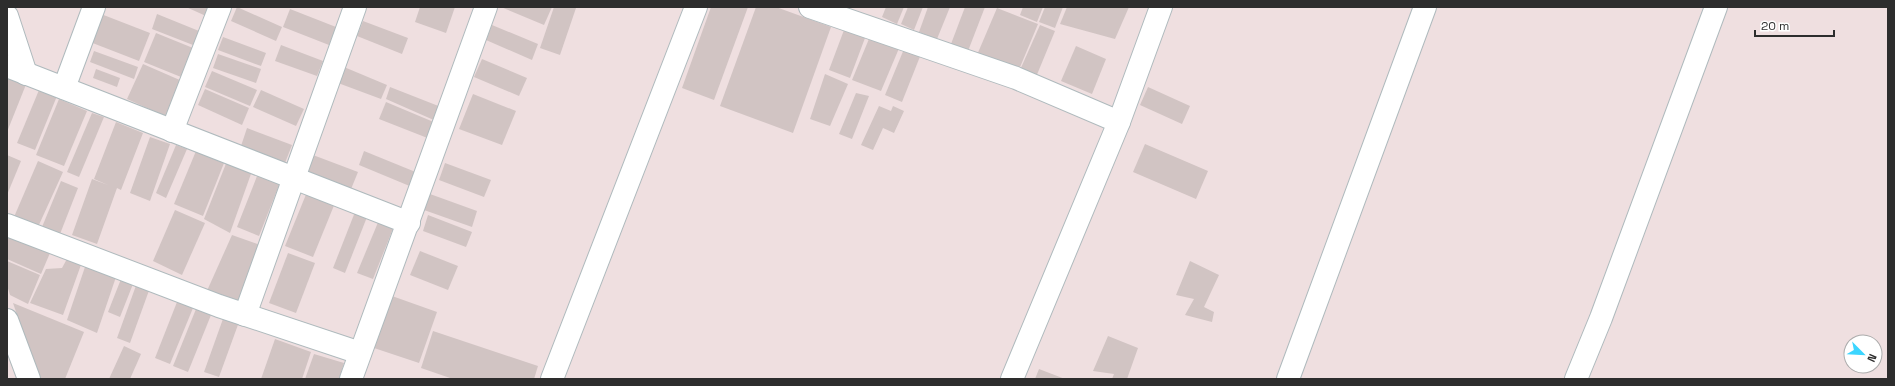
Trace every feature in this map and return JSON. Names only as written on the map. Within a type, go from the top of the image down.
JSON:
[{"type":"street","points":[[64,88],[94,7]]},
{"type":"street","points":[[172,131],[220,7]]},
{"type":"street","points":[[245,314],[355,7]]},
{"type":"street","points":[[351,379],[409,223],[486,7]]},
{"type":"street","points":[[552,379],[696,7]]},
{"type":"street","points":[[810,7],[1016,78],[1119,122]]},
{"type":"street","points":[[1012,379],[1119,122],[1160,7]]},
{"type":"street","points":[[1288,379],[1425,7]]},
{"type":"street","points":[[1576,379],[1604,311],[1716,7]]},
{"type":"street","points":[[7,16],[17,70],[409,223]]},
{"type":"street","points":[[7,225],[245,314],[360,353]]},
{"type":"street","points":[[7,320],[29,379]]},
{"type":"building","points":[[186,7],[210,7],[206,16]]},
{"type":"building","points":[[237,7],[282,27],[276,41],[231,21]]},
{"type":"building","points":[[420,7],[455,7],[446,33],[415,22]]},
{"type":"building","points":[[501,7],[552,7],[544,25]]},
{"type":"building","points":[[554,7],[576,8],[560,55],[540,48]]},
{"type":"building","points":[[711,7],[748,7],[714,100],[682,88]]},
{"type":"building","points":[[756,7],[776,7],[831,27],[793,133],[720,106]]},
{"type":"building","points":[[886,7],[904,7],[897,24],[882,17]]},
{"type":"building","points":[[908,7],[923,7],[914,30],[901,24]]},
{"type":"building","points":[[928,7],[950,7],[937,39],[919,32]]},
{"type":"building","points":[[965,7],[985,7],[968,51],[951,44]]},
{"type":"building","points":[[1023,7],[1043,7],[1037,22],[1020,15]]},
{"type":"building","points":[[1045,7],[1063,7],[1055,28],[1039,22]]},
{"type":"building","points":[[1067,7],[1129,7],[1115,39],[1060,24]]},
{"type":"building","points":[[997,8],[1038,24],[1018,72],[977,55]]},
{"type":"building","points":[[290,9],[336,27],[329,45],[283,27]]},
{"type":"building","points":[[101,14],[150,33],[139,61],[90,42]]},
{"type":"building","points":[[157,14],[199,31],[193,45],[152,29]]},
{"type":"building","points":[[363,21],[408,38],[402,54],[357,36]]},
{"type":"building","points":[[847,22],[868,30],[850,78],[829,70]]},
{"type":"building","points":[[492,25],[538,44],[532,60],[486,40]]},
{"type":"building","points":[[1040,25],[1055,31],[1036,77],[1020,70]]},
{"type":"building","points":[[156,33],[193,48],[181,77],[144,62]]},
{"type":"building","points":[[871,34],[900,46],[881,91],[852,80]]},
{"type":"building","points":[[223,37],[266,53],[261,66],[218,50]]},
{"type":"building","points":[[281,45],[323,61],[317,76],[275,61]]},
{"type":"building","points":[[1076,46],[1106,59],[1092,94],[1061,81]]},
{"type":"building","points":[[904,49],[921,54],[902,102],[885,95]]},
{"type":"building","points":[[94,51],[138,67],[134,79],[90,62]]},
{"type":"building","points":[[218,54],[261,69],[256,83],[213,68]]},
{"type":"building","points":[[482,59],[527,78],[519,96],[474,77]]},
{"type":"building","points":[[143,64],[182,81],[167,117],[127,99]]},
{"type":"building","points":[[344,67],[387,85],[381,99],[338,83]]},
{"type":"building","points":[[96,69],[120,78],[117,87],[93,78]]},
{"type":"building","points":[[212,71],[257,90],[250,106],[205,87]]},
{"type":"building","points":[[7,73],[27,82],[7,132]]},
{"type":"building","points":[[825,74],[848,84],[830,126],[810,119]]},
{"type":"building","points":[[390,87],[441,107],[436,121],[386,99]]},
{"type":"building","points":[[1148,87],[1190,106],[1182,124],[1140,105]]},
{"type":"building","points":[[205,89],[249,108],[242,125],[198,105]]},
{"type":"building","points":[[39,90],[57,96],[35,150],[17,143]]},
{"type":"building","points":[[261,90],[304,109],[296,126],[253,107]]},
{"type":"building","points":[[856,93],[869,96],[852,139],[839,134]]},
{"type":"building","points":[[473,94],[516,111],[502,145],[459,129]]},
{"type":"building","points":[[59,99],[87,111],[64,166],[36,155]]},
{"type":"building","points":[[386,102],[436,123],[430,139],[379,119]]},
{"type":"building","points":[[879,106],[891,111],[893,106],[904,111],[894,133],[883,128],[873,150],[861,145]]},
{"type":"building","points":[[92,113],[104,117],[79,177],[67,172]]},
{"type":"building","points":[[116,122],[143,133],[121,190],[117,188],[97,244],[72,235],[92,179],[108,185],[94,179]]},
{"type":"building","points":[[247,128],[292,145],[285,163],[241,146]]},
{"type":"building","points":[[150,137],[170,144],[150,201],[130,193]]},
{"type":"building","points":[[1145,144],[1208,171],[1196,199],[1133,172]]},
{"type":"building","points":[[176,145],[187,149],[166,198],[156,193]]},
{"type":"building","points":[[196,151],[224,163],[203,216],[174,204]]},
{"type":"building","points":[[364,151],[418,173],[412,187],[359,165]]},
{"type":"building","points":[[7,155],[21,161],[7,195]]},
{"type":"building","points":[[313,155],[358,172],[349,194],[305,177]]},
{"type":"building","points":[[38,161],[63,172],[38,227],[14,217]]},
{"type":"building","points":[[227,161],[252,171],[230,233],[204,219]]},
{"type":"building","points":[[445,163],[491,180],[484,197],[439,180]]},
{"type":"building","points":[[259,171],[281,180],[259,236],[237,227]]},
{"type":"building","points":[[61,181],[78,188],[60,234],[42,227]]},
{"type":"building","points":[[307,192],[335,203],[313,257],[285,246]]},
{"type":"building","points":[[430,194],[477,211],[472,227],[424,210]]},
{"type":"building","points":[[175,210],[205,223],[182,275],[153,261]]},
{"type":"building","points":[[355,212],[367,217],[345,273],[333,268]]},
{"type":"building","points":[[428,215],[472,232],[466,247],[423,231]]},
{"type":"building","points":[[379,220],[394,226],[373,279],[357,273]]},
{"type":"building","points":[[232,235],[260,245],[238,305],[206,293]]},
{"type":"building","points":[[7,236],[50,253],[41,274],[7,259]]},
{"type":"building","points":[[420,251],[458,266],[448,290],[410,275]]},
{"type":"building","points":[[288,253],[315,263],[296,313],[269,303]]},
{"type":"building","points":[[68,257],[82,262],[63,315],[30,303],[46,269],[62,268]]},
{"type":"building","points":[[7,261],[40,275],[28,304],[10,295],[7,285]]},
{"type":"building","points":[[1190,261],[1219,275],[1204,307],[1214,312],[1212,322],[1185,315],[1194,299],[1176,295]]},
{"type":"building","points":[[86,264],[117,274],[97,333],[67,320]]},
{"type":"building","points":[[121,279],[133,284],[120,317],[108,312]]},
{"type":"building","points":[[138,280],[151,285],[130,343],[117,338]]},
{"type":"building","points":[[392,296],[437,312],[419,363],[374,348]]},
{"type":"building","points":[[177,302],[193,308],[170,364],[155,358]]},
{"type":"building","points":[[13,303],[84,332],[65,379],[39,379]]},
{"type":"building","points":[[196,309],[211,315],[188,372],[173,366]]},
{"type":"building","points":[[224,316],[239,322],[219,377],[204,372]]},
{"type":"building","points":[[433,331],[538,366],[534,379],[453,379],[421,368]]},
{"type":"building","points":[[1108,336],[1138,348],[1127,379],[1112,379],[1114,374],[1093,371]]},
{"type":"building","points":[[275,339],[311,352],[302,379],[261,379]]},
{"type":"building","points":[[124,346],[141,354],[130,379],[109,379]]},
{"type":"building","points":[[314,354],[344,363],[339,379],[305,379]]},
{"type":"building","points":[[1039,369],[1065,379],[1035,379]]}]
